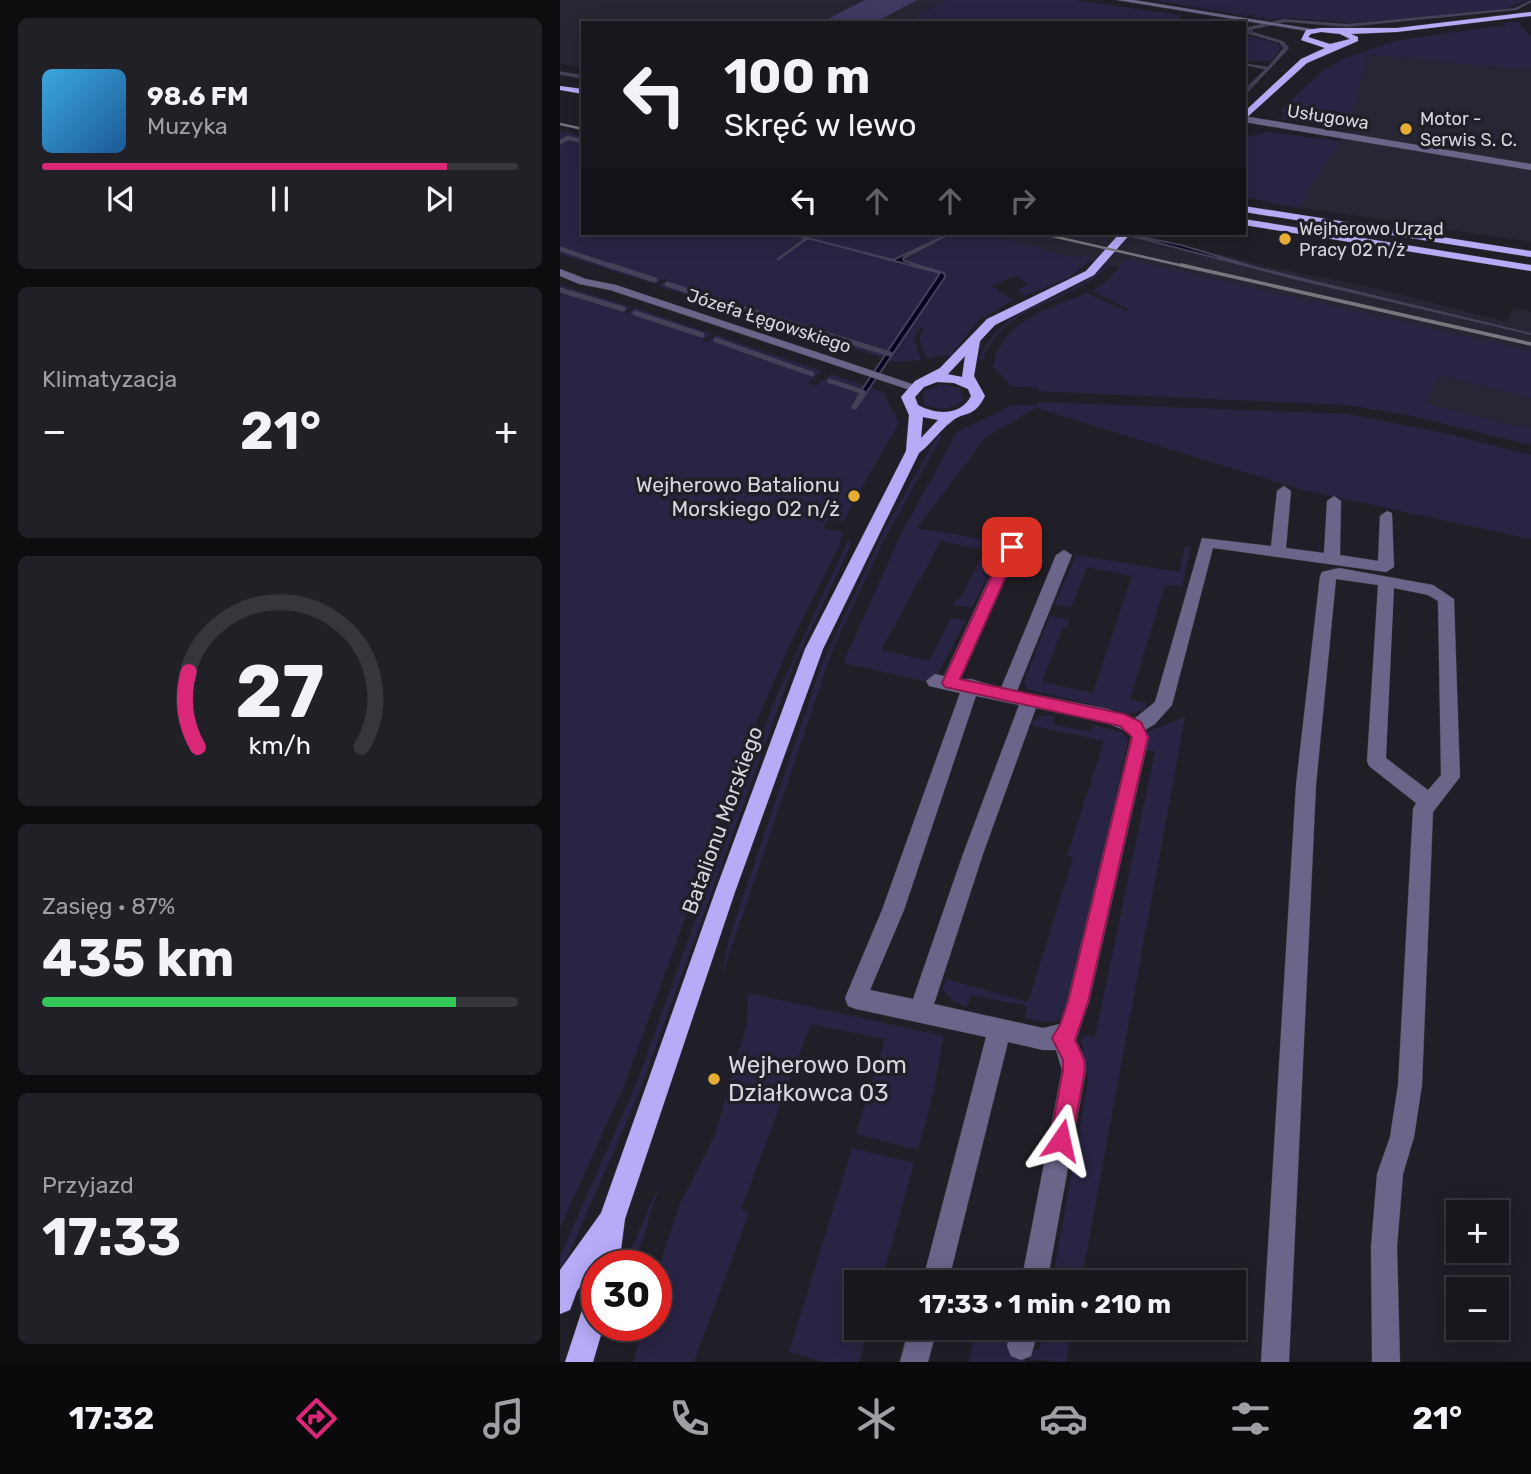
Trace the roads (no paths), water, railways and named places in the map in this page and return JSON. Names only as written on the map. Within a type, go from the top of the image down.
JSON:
[{"type":"main road","points":[[1307,39],[1314,30],[1397,30],[1531,14]]},
{"type":"main road","points":[[1246,116],[1304,61],[1335,46],[1348,44],[1354,39],[1397,30]]},
{"type":"main road","points":[[1342,32],[1354,39]]},
{"type":"main road","points":[[1307,39],[1335,46]]},
{"type":"main road","points":[[1304,61],[1312,46],[1307,39]]},
{"type":"main road","points":[[560,78],[581,83]]},
{"type":"main road","points":[[560,88],[581,92]]},
{"type":"main road","points":[[1246,209],[1531,254]]},
{"type":"main road","points":[[1246,222],[1531,268]]},
{"type":"main road","points":[[915,387],[944,371],[991,322],[1090,273],[1124,235]]},
{"type":"main road","points":[[972,386],[968,376],[974,341]]},
{"type":"main road","points":[[930,380],[958,379],[972,386]]},
{"type":"main road","name":"Batalionu Morskiego","points":[[913,451],[930,438],[948,416],[972,406],[978,396],[972,386]]},
{"type":"main road","name":"Batalionu Morskiego","points":[[608,1250],[612,1219],[725,892],[814,649],[913,451],[916,415],[908,397],[915,387]]},
{"type":"main road","points":[[912,407],[923,414],[948,416]]},
{"type":"main road","name":"Batalionu Morskiego","points":[[560,1300],[568,1282],[612,1219]]},
{"type":"main road","points":[[579,1362],[586,1341]]},
{"type":"street","points":[[1120,0],[1314,30]]},
{"type":"street","points":[[1259,23],[1307,39]]},
{"type":"street","name":"Usługowa","points":[[1246,118],[1531,167]]},
{"type":"street","name":"Józefa Łęgowskiego","points":[[560,270],[583,282],[612,287],[915,387]]},
{"type":"street","points":[[1278,552],[1284,491]]},
{"type":"street","points":[[1332,559],[1334,501]]},
{"type":"street","points":[[1012,547],[952,683],[894,910],[856,998],[1044,1039],[1062,1038],[1069,1031],[1078,1002],[1137,732],[1163,705],[1207,542],[1386,567],[1387,516]]},
{"type":"street","points":[[1007,695],[1065,555]]},
{"type":"street","points":[[1275,1362],[1306,785],[1328,576],[1339,573],[1433,590],[1446,599],[1451,777],[1423,809],[1410,1085],[1402,1137],[1390,1174],[1385,1235],[1386,1362]]},
{"type":"street","points":[[1386,582],[1376,761],[1429,802]]},
{"type":"street","points":[[952,683],[1108,716],[1137,732]]},
{"type":"street","points":[[920,1011],[973,854],[1030,700]]},
{"type":"street","points":[[938,1270],[1000,1029]]},
{"type":"street","points":[[1036,1270],[1074,1070],[1073,1059],[1062,1038]]},
{"type":"street","points":[[914,1362],[920,1340]]},
{"type":"waterway","points":[[560,73],[581,77]]},
{"type":"waterway","points":[[560,142],[568,138],[581,141]]},
{"type":"waterway","points":[[560,249],[614,267]]},
{"type":"waterway","points":[[609,265],[655,280]]},
{"type":"waterway","points":[[667,284],[732,305]]},
{"type":"waterway","points":[[560,290],[623,309]]},
{"type":"waterway","points":[[745,309],[890,354]]},
{"type":"waterway","points":[[635,313],[702,335]]},
{"type":"waterway","points":[[716,340],[812,374]]},
{"type":"waterway","points":[[830,381],[863,392],[854,407]]},
{"type":"railway","points":[[560,124],[581,129]]},
{"type":"railway","points":[[1048,235],[1188,267]]},
{"type":"railway","points":[[1181,265],[1531,344]]},
{"type":"place","name":"Motor - Serwis S. C.","points":[[1406,129]]},
{"type":"place","name":"Wejherowo Urząd Pracy 02 n/ż","points":[[1285,239]]},
{"type":"place","name":"Wejherowo Batalionu Morskiego 02 n/ż","points":[[854,496]]},
{"type":"place","name":"Wejherowo Dom Działkowca 03","points":[[714,1079]]}]
